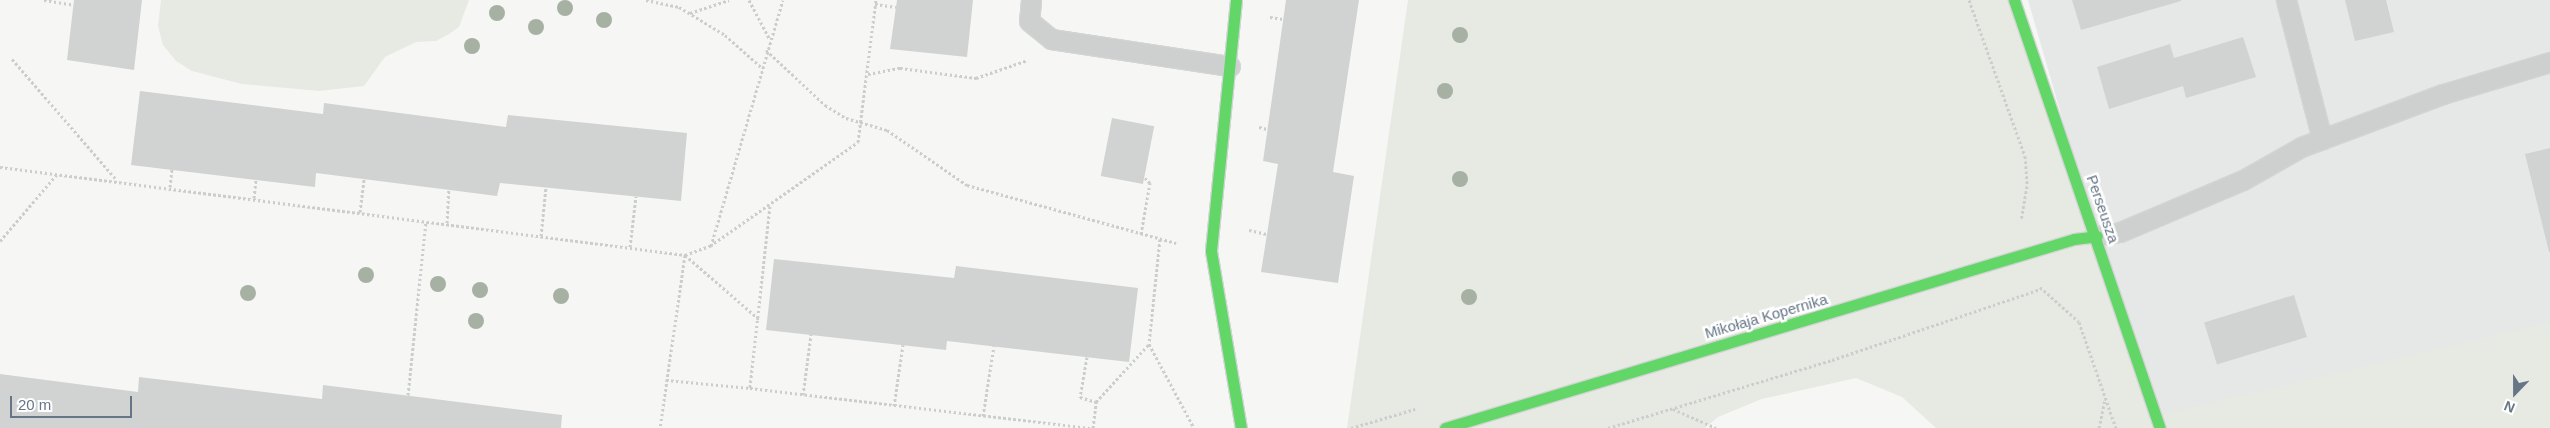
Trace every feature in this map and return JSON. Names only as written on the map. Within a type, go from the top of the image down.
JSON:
[{"type":"street","points":[[1236,0],[1211,250],[1241,428]]},
{"type":"street","name":"Perseusza","points":[[2014,0],[2097,236],[2160,428]]},
{"type":"street","name":"Mikołaja Kopernika","points":[[1445,428],[2074,239],[2097,236]]},
{"type":"lane","points":[[1032,0],[1029,21],[1051,39],[1230,66]]},
{"type":"lane","points":[[2286,0],[2322,139]]},
{"type":"lane","points":[[2097,236],[2120,232],[2159,217],[2243,180],[2322,139],[2443,94],[2550,62]]},
{"type":"path","points":[[44,0],[74,5]]},
{"type":"path","points":[[646,0],[679,7],[725,35],[762,67]]},
{"type":"path","points":[[690,14],[730,0]]},
{"type":"path","points":[[749,0],[769,39]]},
{"type":"path","points":[[710,246],[769,39],[783,0]]},
{"type":"path","points":[[0,167],[117,180],[685,255],[710,246],[770,206],[858,142],[876,2],[896,6]]},
{"type":"path","points":[[1266,27],[1268,9]]},
{"type":"path","points":[[1267,17],[1283,18]]},
{"type":"path","points":[[766,50],[813,96],[846,118],[886,130],[967,185],[1160,239],[1149,344],[1194,428]]},
{"type":"path","points":[[12,59],[117,180]]},
{"type":"path","points":[[868,74],[900,68],[976,78],[1031,59]]},
{"type":"path","points":[[1252,135],[1254,125]]},
{"type":"path","points":[[170,187],[172,170]]},
{"type":"path","points":[[0,241],[58,173]]},
{"type":"path","points":[[360,212],[364,178]]},
{"type":"path","points":[[1141,234],[1150,183],[1144,178]]},
{"type":"path","points":[[254,198],[256,180]]},
{"type":"path","points":[[541,236],[546,187]]},
{"type":"path","points":[[447,223],[449,189]]},
{"type":"path","points":[[630,247],[636,196]]},
{"type":"path","points":[[750,388],[760,320],[770,206]]},
{"type":"path","points":[[408,395],[426,221]]},
{"type":"path","points":[[1241,229],[1267,234]]},
{"type":"path","points":[[685,255],[760,320]]},
{"type":"path","points":[[660,428],[685,255]]},
{"type":"path","points":[[1608,428],[2041,289]]},
{"type":"path","points":[[804,395],[811,334]]},
{"type":"path","points":[[666,380],[1093,428],[1096,402],[1149,344]]},
{"type":"path","points":[[894,406],[903,345]]},
{"type":"path","points":[[983,416],[994,346]]},
{"type":"path","points":[[1087,357],[1080,397],[1096,402]]},
{"type":"path","points":[[2099,428],[2105,398]]},
{"type":"path","points":[[1672,408],[1716,428]]},
{"type":"shaded area","points":[[161,0],[469,0],[459,27],[436,41],[416,42],[385,57],[364,86],[319,91],[242,84],[192,71],[176,61],[163,45],[158,26]]},
{"type":"shaded area","points":[[1408,0],[2010,0],[2156,416],[2550,322],[2550,428],[1936,428],[1902,397],[1856,378],[1762,399],[1718,417],[1705,428],[1347,428]]},
{"type":"shaded area","points":[[2028,0],[2550,0],[2550,323],[2149,419]]},
{"type":"building","points":[[74,0],[142,0],[134,70],[67,60]]},
{"type":"building","points":[[897,0],[973,0],[967,57],[890,49]]},
{"type":"building","points":[[1286,0],[1359,0],[1333,172],[1354,176],[1338,283],[1261,272],[1278,164],[1263,161]]},
{"type":"building","points":[[2072,0],[2181,0],[2181,1],[2081,30]]},
{"type":"building","points":[[2345,0],[2386,0],[2394,32],[2355,41]]},
{"type":"building","points":[[2243,37],[2256,77],[2186,98],[2183,86],[2109,109],[2097,67],[2170,44],[2174,58]]},
{"type":"building","points":[[140,91],[323,114],[324,103],[506,127],[508,115],[687,133],[681,201],[500,183],[497,196],[316,173],[315,187],[131,165]]},
{"type":"building","points":[[1112,118],[1154,126],[1143,184],[1101,176]]},
{"type":"building","points":[[2550,148],[2550,252],[2549,252],[2525,154]]},
{"type":"building","points":[[774,259],[954,278],[956,266],[1138,288],[1129,362],[947,341],[946,350],[766,330]]},
{"type":"building","points":[[2294,295],[2307,337],[2217,365],[2204,322]]},
{"type":"building","points":[[0,374],[138,392],[139,377],[322,399],[323,385],[562,415],[561,428],[0,428]]},
{"type":"traffic: fast","points":[[1236,0],[1211,251],[1241,428]]},
{"type":"traffic: fast","points":[[2014,0],[2160,428]]},
{"type":"traffic: fast","points":[[1445,428],[2074,239],[2097,236]]}]
